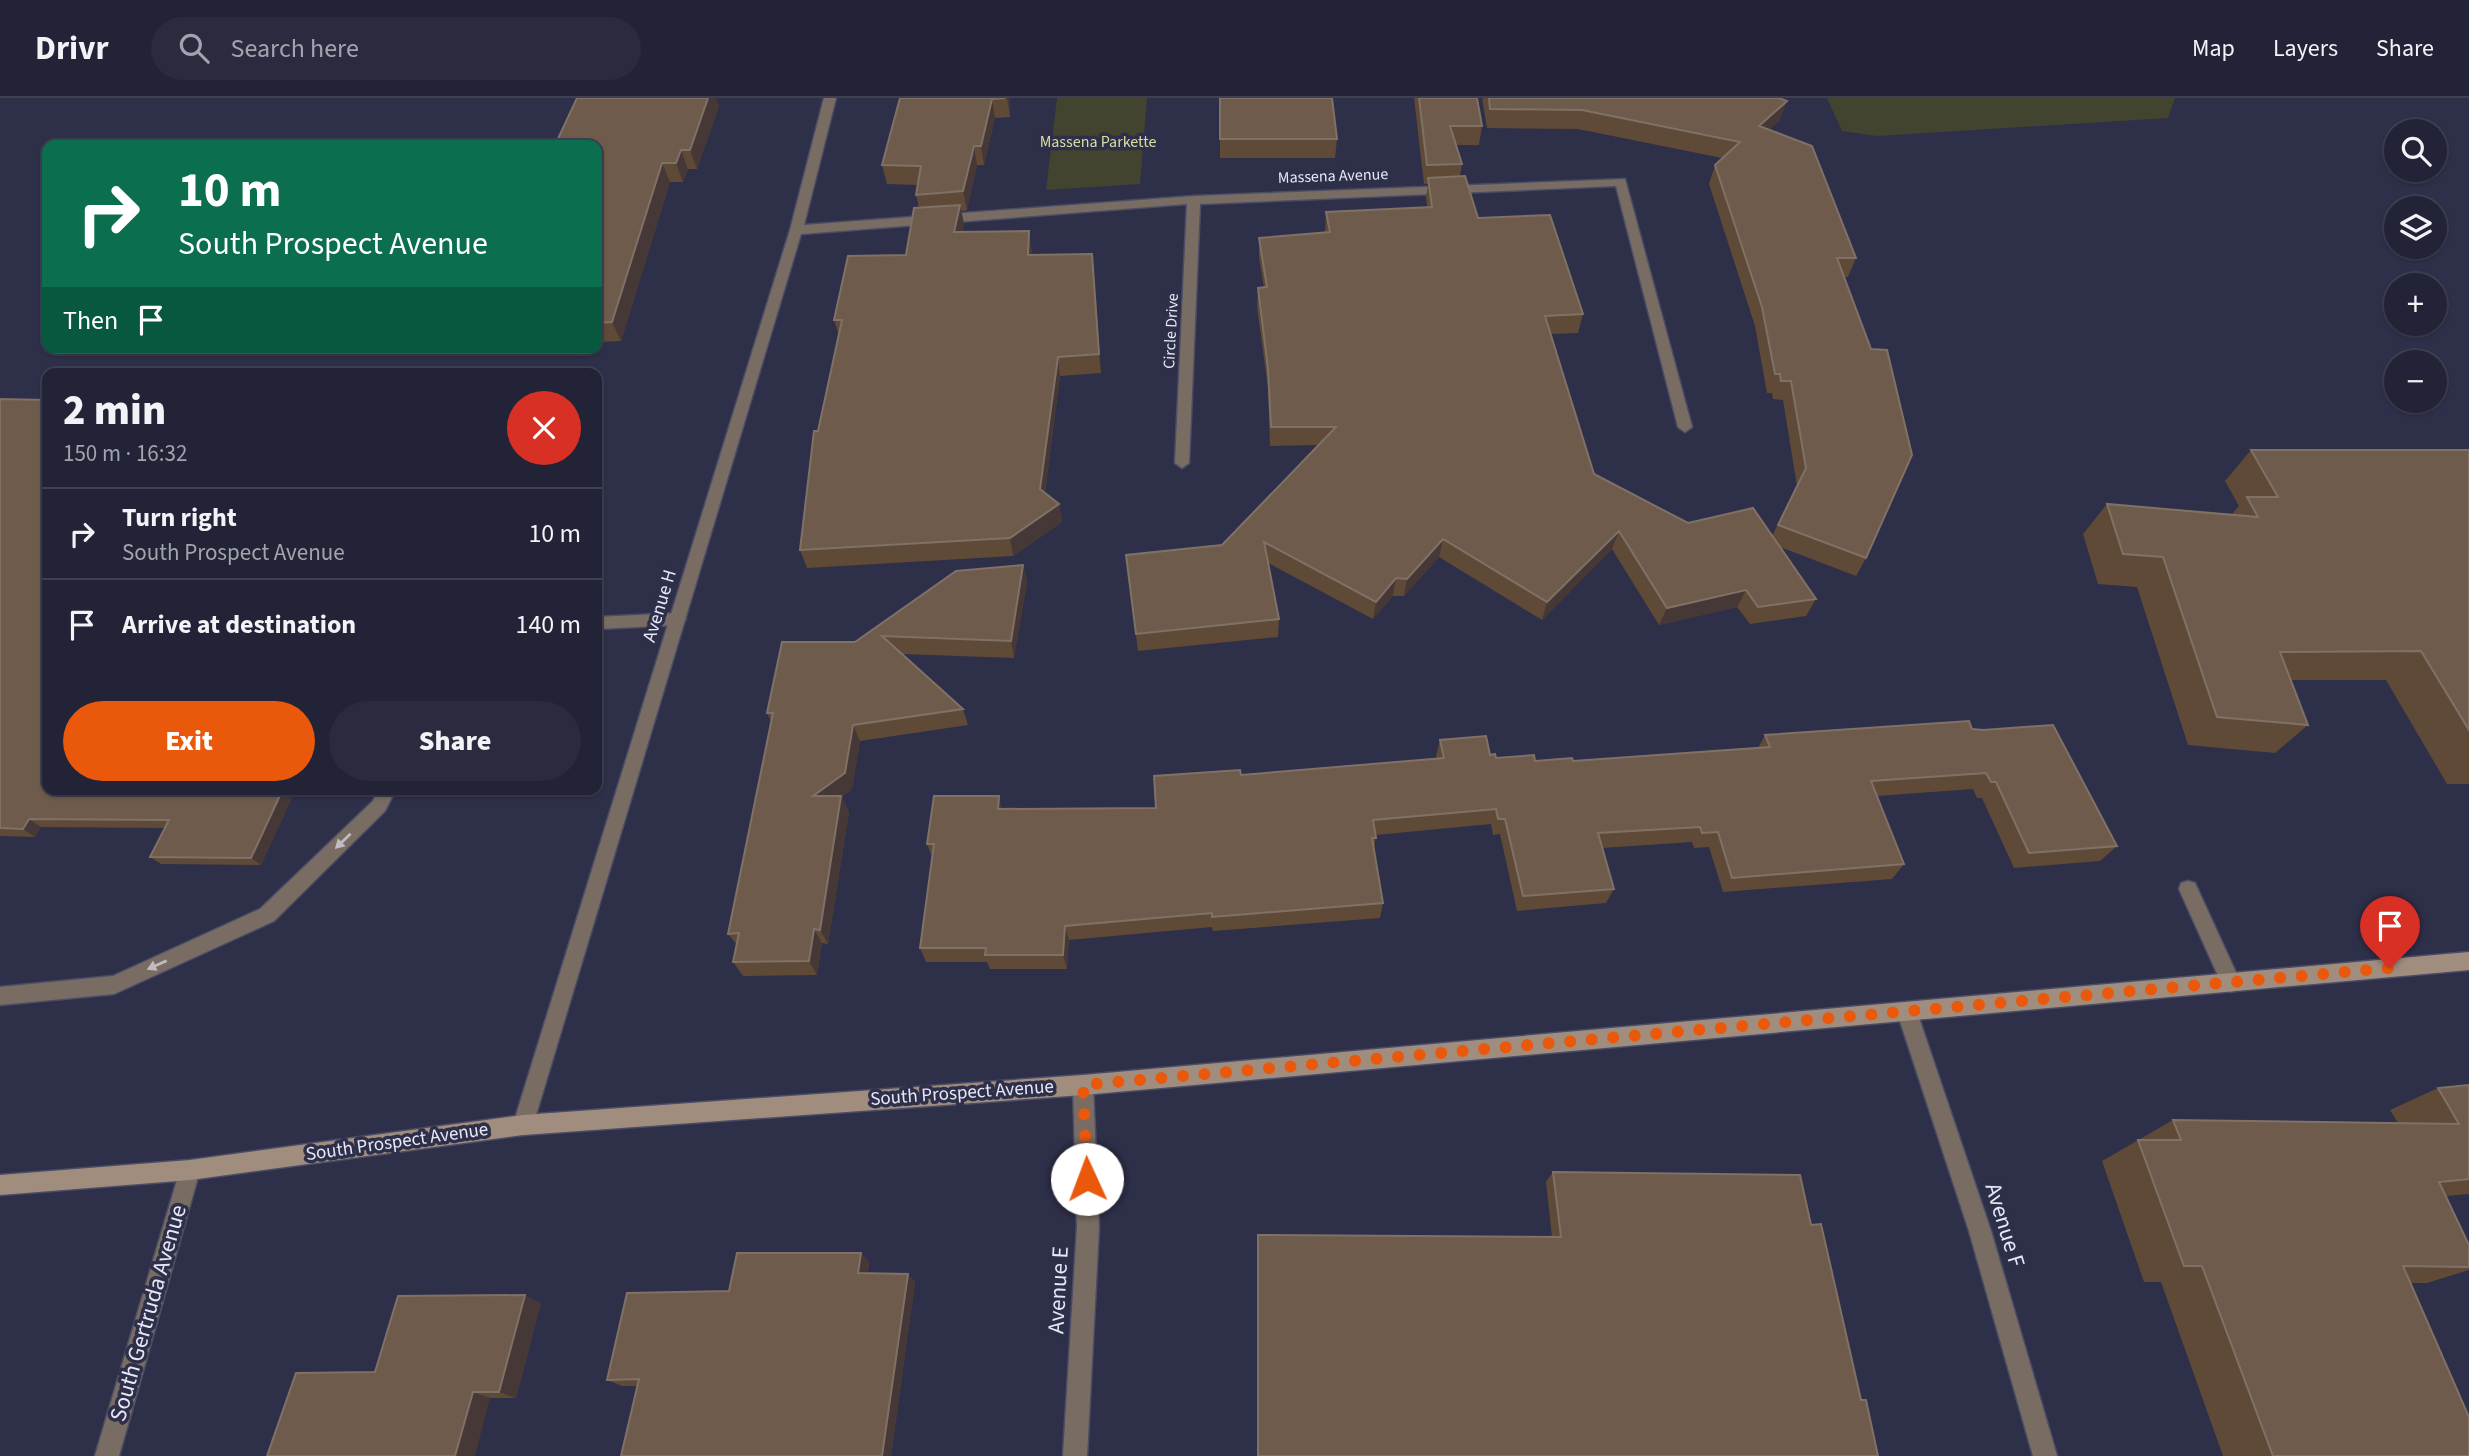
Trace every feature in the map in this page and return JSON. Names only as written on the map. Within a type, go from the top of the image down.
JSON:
[{"type":"main road","name":"South Prospect Avenue","points":[[0,1185],[190,1170],[523,1125],[1083,1085],[2469,961]]},
{"type":"street","name":"Avenue H","points":[[523,1125],[796,230],[830,98]]},
{"type":"street","name":"Massena Avenue","points":[[796,230],[1194,200],[1621,182],[1685,427]]},
{"type":"street","name":"Circle Drive","points":[[1182,463],[1194,200]]},
{"type":"street","points":[[602,623],[678,619]]},
{"type":"street","points":[[0,996],[114,985],[267,915],[379,806],[384,795]]},
{"type":"street","points":[[2188,889],[2231,983]]},
{"type":"street","name":"Avenue F","points":[[1907,1012],[1980,1231],[2045,1456]]},
{"type":"street","name":"Avenue E","points":[[1075,1456],[1088,1227],[1083,1085]]},
{"type":"street","name":"South Gertruda Avenue","points":[[107,1456],[190,1170]]},
{"type":"green space","name":"Massena Parkette","points":[[1057,98],[1147,98],[1140,184],[1046,190]]},
{"type":"green space","points":[[1827,98],[2175,98],[2168,118],[1877,136],[1842,131]]},
{"type":"building","points":[[577,98],[708,98],[690,150],[681,150],[676,163],[662,163],[612,322],[602,323],[602,140],[557,140]]},
{"type":"building","points":[[900,98],[1005,98],[992,99],[981,146],[974,146],[963,191],[916,195],[921,166],[882,165]]},
{"type":"building","points":[[1220,98],[1332,98],[1337,139],[1220,139]]},
{"type":"building","points":[[1419,98],[1477,98],[1482,126],[1450,126],[1462,164],[1427,165]]},
{"type":"building","points":[[1489,98],[1779,98],[1787,101],[1759,126],[1812,146],[1856,258],[1837,258],[1871,349],[1887,350],[1912,455],[1866,558],[1778,525],[1806,468],[1791,381],[1781,381],[1780,374],[1775,374],[1762,307],[1715,165],[1740,142],[1582,110],[1490,109]]},
{"type":"building","points":[[1465,176],[1478,218],[1550,215],[1583,314],[1545,316],[1594,474],[1688,523],[1753,508],[1816,599],[1758,607],[1746,590],[1667,608],[1619,531],[1547,602],[1443,539],[1407,579],[1396,578],[1376,602],[1264,542],[1279,619],[1136,634],[1126,555],[1222,545],[1336,427],[1271,427],[1268,369],[1258,288],[1267,287],[1259,238],[1330,232],[1326,212],[1432,207],[1428,178]]},
{"type":"building","points":[[960,205],[954,232],[1029,231],[1028,255],[1092,254],[1099,354],[1058,357],[1040,489],[1059,504],[1010,538],[800,550],[814,431],[818,431],[842,320],[834,320],[848,256],[906,255],[914,208]]},
{"type":"building","points":[[0,399],[42,400],[42,795],[280,795],[251,858],[150,857],[169,820],[29,819],[23,829],[0,828]]},
{"type":"building","points":[[2251,450],[2469,450],[2469,730],[2421,651],[2280,652],[2308,725],[2217,717],[2163,557],[2123,554],[2107,504],[2258,517],[2247,497],[2278,497]]},
{"type":"building","points":[[1023,565],[1011,641],[882,636],[963,709],[853,725],[845,773],[813,796],[841,796],[820,930],[814,929],[809,961],[733,962],[739,933],[728,934],[773,713],[767,713],[782,642],[855,642],[956,571]]},
{"type":"building","points":[[1969,721],[1972,729],[1983,730],[2053,725],[2117,846],[2029,853],[1996,782],[1991,782],[1986,773],[1871,781],[1904,864],[1732,878],[1718,832],[1702,833],[1700,827],[1598,833],[1614,889],[1523,896],[1505,819],[1498,819],[1496,809],[1373,820],[1376,838],[1372,838],[1383,903],[1212,917],[1212,913],[1065,926],[1063,955],[985,955],[986,948],[920,948],[934,844],[927,844],[934,796],[999,796],[998,809],[1156,808],[1154,776],[1240,770],[1241,775],[1444,758],[1440,740],[1486,736],[1490,755],[1495,754],[1496,758],[1534,755],[1535,761],[1572,758],[1573,761],[1770,747],[1765,735]]},
{"type":"building","points":[[2469,1085],[2469,1179],[2439,1182],[2469,1245],[2469,1267],[2403,1266],[2469,1417],[2469,1456],[2273,1456],[2202,1266],[2184,1266],[2138,1140],[2181,1140],[2173,1120],[2459,1124],[2438,1088]]},
{"type":"building","points":[[1553,1172],[1800,1175],[1811,1225],[1821,1224],[1861,1400],[1866,1400],[1878,1456],[1258,1456],[1258,1235],[1561,1237]]},
{"type":"building","points":[[737,1253],[861,1253],[858,1273],[908,1274],[882,1456],[621,1456],[639,1379],[607,1380],[627,1293],[729,1291]]},
{"type":"building","points":[[525,1295],[499,1392],[473,1392],[455,1456],[267,1456],[296,1373],[375,1372],[398,1296]]},
{"type":"route","points":[[1087,1179],[1083,1085],[2390,968]]}]
